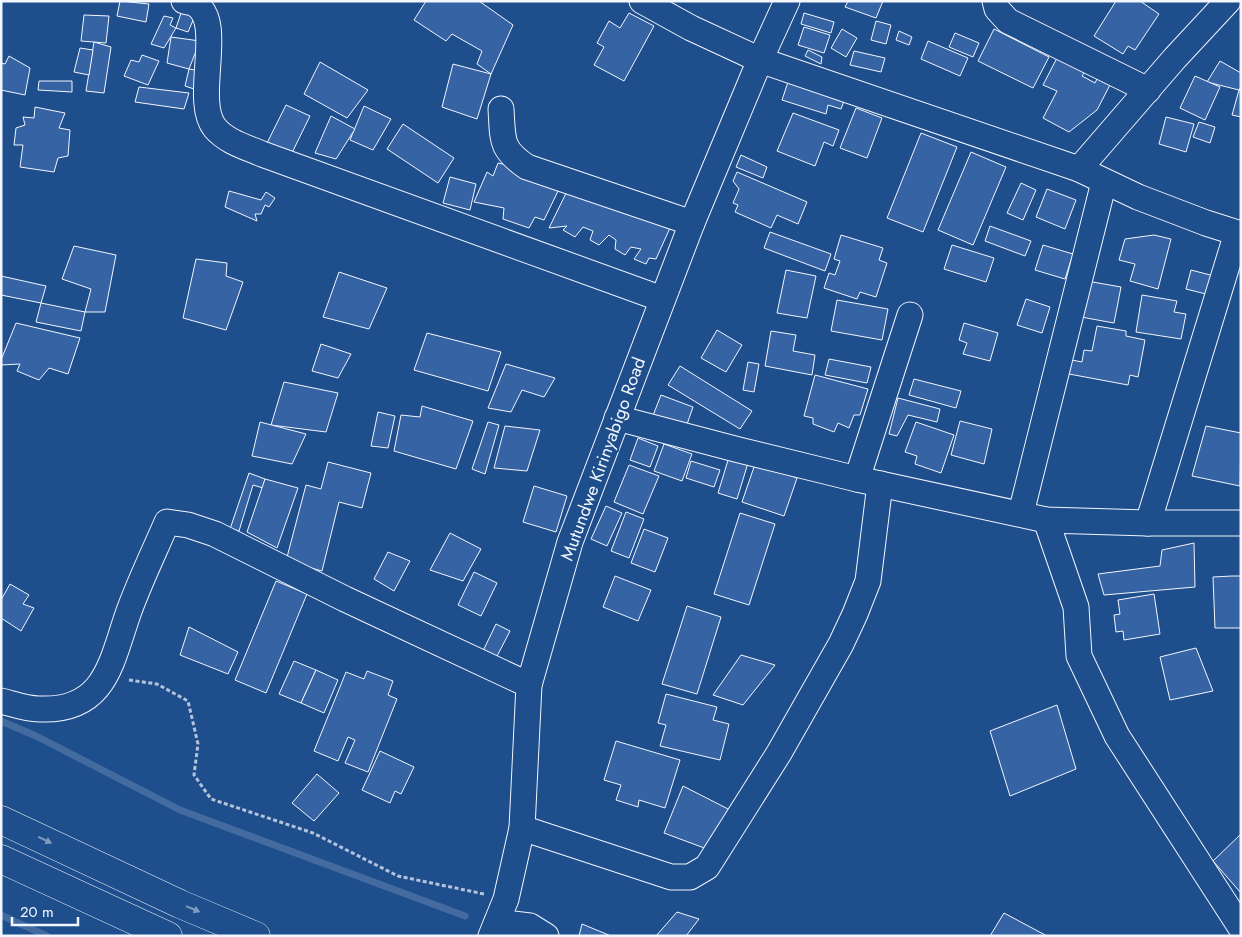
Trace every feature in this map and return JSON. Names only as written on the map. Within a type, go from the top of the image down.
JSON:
[{"type":"highway","points":[[1,820],[180,904],[256,936]]},
{"type":"highway","points":[[1,859],[168,936]]},
{"type":"street","points":[[184,1],[194,4],[201,10],[206,20],[209,37],[206,94],[208,114],[215,128],[230,140],[262,154],[662,299]]},
{"type":"street","points":[[642,1],[691,28],[760,60],[1079,169],[1138,197],[1239,234],[1148,523]]},
{"type":"street","name":"Mutundwe Kirinyabigo Road","points":[[494,929],[506,899],[522,828],[530,685],[570,542],[692,223],[760,60],[787,1]]},
{"type":"street","points":[[995,1],[997,9],[1008,20],[1148,90]]},
{"type":"street","points":[[1079,169],[1175,58],[1228,1]]},
{"type":"street","points":[[502,109],[503,141],[514,158],[527,167],[692,223]]},
{"type":"street","points":[[1021,513],[1104,182]]},
{"type":"street","points":[[522,828],[671,877],[690,877],[707,867],[779,753],[841,644],[868,581],[869,481],[910,315]]},
{"type":"street","points":[[617,418],[869,481],[1046,520],[1241,524]]},
{"type":"street","points":[[1046,520],[1076,608],[1079,656],[1117,736],[1241,928]]},
{"type":"street","points":[[1,701],[37,709],[64,708],[89,697],[106,677],[131,606],[167,522],[188,525],[215,534],[345,599],[530,685]]},
{"type":"street","points":[[494,929],[530,926],[546,936]]},
{"type":"path","points":[[106,677],[157,684],[188,701],[198,744],[194,775],[211,799],[313,833],[398,876],[506,899]]},
{"type":"building","points":[[120,1],[149,4],[146,22],[117,16]]},
{"type":"building","points":[[426,1],[479,1],[513,25],[491,74],[477,64],[482,51],[452,34],[446,41],[414,20]]},
{"type":"building","points":[[848,1],[883,1],[876,18],[845,7]]},
{"type":"building","points":[[1116,1],[1140,1],[1159,14],[1135,50],[1128,46],[1123,54],[1094,36]]},
{"type":"building","points":[[182,10],[197,11],[188,32],[176,28]]},
{"type":"building","points":[[629,13],[654,26],[624,81],[594,65],[604,47],[597,43],[609,21],[620,28]]},
{"type":"building","points":[[804,13],[834,22],[831,33],[801,24]]},
{"type":"building","points":[[84,15],[109,16],[106,43],[81,41]]},
{"type":"building","points":[[164,16],[173,18],[170,25],[176,28],[164,48],[151,44]]},
{"type":"building","points":[[876,21],[891,25],[886,44],[871,40]]},
{"type":"building","points":[[804,27],[830,35],[824,53],[798,45]]},
{"type":"building","points":[[842,29],[857,38],[846,57],[831,48]]},
{"type":"building","points":[[994,29],[1049,57],[1033,88],[978,61]]},
{"type":"building","points":[[899,31],[912,37],[909,45],[896,40]]},
{"type":"building","points":[[955,33],[979,43],[973,57],[949,47]]},
{"type":"building","points":[[171,37],[200,41],[189,69],[167,63]]},
{"type":"building","points":[[928,41],[968,58],[960,76],[921,59]]},
{"type":"building","points":[[94,42],[111,47],[104,93],[86,91]]},
{"type":"building","points":[[80,48],[93,50],[89,75],[74,72]]},
{"type":"building","points":[[808,50],[822,57],[821,64],[805,56]]},
{"type":"building","points":[[854,51],[885,58],[881,72],[850,65]]},
{"type":"building","points":[[142,55],[159,61],[148,85],[124,76],[131,60],[139,62]]},
{"type":"building","points":[[9,56],[30,68],[25,95],[1,90],[1,63],[5,64]]},
{"type":"building","points":[[1058,56],[1086,70],[1082,76],[1095,83],[1098,77],[1111,83],[1097,110],[1069,132],[1043,118],[1057,91],[1043,85]]},
{"type":"building","points":[[1220,61],[1241,73],[1241,87],[1239,90],[1207,82]]},
{"type":"building","points":[[320,62],[368,90],[347,118],[304,94]]},
{"type":"building","points":[[453,64],[491,74],[477,119],[442,107]]},
{"type":"building","points":[[189,69],[201,71],[197,90],[185,86]]},
{"type":"building","points":[[1195,76],[1220,87],[1205,120],[1180,108]]},
{"type":"building","points":[[789,79],[845,98],[841,109],[828,105],[826,114],[782,100]]},
{"type":"building","points":[[39,81],[72,81],[72,92],[38,90]]},
{"type":"building","points":[[139,87],[189,93],[184,109],[135,102]]},
{"type":"building","points":[[1239,90],[1241,91],[1241,117],[1232,115]]},
{"type":"building","points":[[286,105],[310,116],[288,161],[264,149]]},
{"type":"building","points":[[364,106],[391,119],[373,150],[350,140]]},
{"type":"building","points":[[35,107],[65,113],[59,128],[70,130],[68,156],[58,158],[54,172],[20,167],[23,145],[14,145],[16,128],[25,125],[23,117],[34,118]]},
{"type":"building","points":[[856,108],[882,118],[867,158],[840,148]]},
{"type":"building","points":[[793,113],[839,130],[833,146],[824,142],[815,166],[777,151]]},
{"type":"building","points":[[331,116],[355,129],[336,159],[315,153]]},
{"type":"building","points":[[1166,117],[1194,124],[1186,152],[1159,144]]},
{"type":"building","points":[[1199,122],[1215,127],[1210,143],[1193,137]]},
{"type":"building","points":[[403,124],[454,158],[438,183],[387,149]]},
{"type":"building","points":[[921,133],[957,147],[923,232],[887,218]]},
{"type":"building","points":[[971,152],[1006,167],[973,245],[938,230]]},
{"type":"building","points":[[741,155],[767,167],[763,178],[736,167]]},
{"type":"building","points":[[498,163],[525,169],[560,187],[544,220],[535,217],[529,228],[503,219],[504,208],[474,202],[487,172],[493,176]]},
{"type":"building","points":[[737,172],[807,202],[798,224],[777,215],[771,228],[735,212],[738,205],[733,203],[739,189],[733,181]]},
{"type":"building","points":[[450,177],[476,184],[470,210],[443,203]]},
{"type":"building","points":[[1021,183],[1036,190],[1023,220],[1007,213]]},
{"type":"building","points":[[570,185],[674,219],[656,259],[649,258],[646,264],[634,259],[641,249],[631,247],[625,255],[615,249],[616,240],[609,235],[599,245],[590,240],[593,231],[583,227],[575,237],[563,230],[567,226],[549,228]]},
{"type":"building","points":[[1047,189],[1076,200],[1065,229],[1036,217]]},
{"type":"building","points":[[229,191],[261,200],[266,192],[275,198],[269,207],[265,205],[261,214],[255,214],[257,221],[225,207]]},
{"type":"building","points":[[990,226],[1031,241],[1025,256],[985,241]]},
{"type":"building","points":[[770,232],[831,254],[825,271],[764,248]]},
{"type":"building","points":[[841,235],[883,248],[879,260],[887,263],[876,297],[860,292],[857,299],[824,288],[829,273],[835,275],[840,261],[834,259]]},
{"type":"building","points":[[1154,235],[1171,239],[1158,289],[1130,281],[1135,264],[1119,260],[1125,239]]},
{"type":"building","points":[[952,245],[994,258],[986,282],[944,269]]},
{"type":"building","points":[[1043,245],[1073,254],[1065,279],[1035,270]]},
{"type":"building","points":[[74,246],[116,255],[105,312],[85,312],[91,289],[62,279]]},
{"type":"building","points":[[196,259],[227,263],[226,276],[243,282],[226,330],[183,318]]},
{"type":"building","points":[[786,270],[816,276],[807,318],[777,313]]},
{"type":"building","points":[[1191,270],[1214,276],[1210,295],[1186,289]]},
{"type":"building","points":[[339,272],[387,288],[369,329],[323,317]]},
{"type":"building","points":[[1,276],[46,286],[41,303],[1,295]]},
{"type":"building","points":[[1087,281],[1121,287],[1114,323],[1081,317]]},
{"type":"building","points":[[1142,295],[1177,301],[1174,312],[1186,314],[1181,339],[1136,332]]},
{"type":"building","points":[[1026,299],[1050,307],[1042,333],[1017,325]]},
{"type":"building","points":[[837,300],[888,309],[882,340],[831,331]]},
{"type":"building","points":[[41,303],[85,312],[81,331],[36,322]]},
{"type":"building","points":[[16,323],[80,338],[68,374],[49,368],[39,380],[17,371],[20,364],[1,365],[1,360]]},
{"type":"building","points":[[964,323],[998,333],[990,361],[963,354],[967,343],[959,340]]},
{"type":"building","points":[[1097,326],[1126,331],[1126,336],[1145,340],[1138,377],[1130,375],[1128,385],[1069,374],[1072,360],[1082,362],[1084,350],[1092,351]]},
{"type":"building","points":[[717,330],[742,345],[726,372],[701,358]]},
{"type":"building","points":[[771,331],[796,335],[793,351],[815,355],[812,375],[765,366]]},
{"type":"building","points":[[427,333],[501,352],[488,391],[414,370]]},
{"type":"building","points":[[321,344],[351,354],[338,378],[312,371]]},
{"type":"building","points":[[829,359],[871,367],[867,383],[825,375]]},
{"type":"building","points":[[748,362],[759,364],[754,392],[743,390]]},
{"type":"building","points":[[506,364],[555,378],[544,397],[522,390],[511,412],[488,408]]},
{"type":"building","points":[[680,366],[752,411],[740,429],[668,385]]},
{"type":"building","points":[[815,375],[868,389],[860,415],[854,415],[849,428],[838,423],[834,432],[813,424],[813,418],[804,416]]},
{"type":"building","points":[[914,379],[961,391],[956,408],[909,395]]},
{"type":"building","points":[[284,382],[338,393],[326,432],[271,425]]},
{"type":"building","points":[[661,395],[693,407],[685,430],[652,418]]},
{"type":"building","points":[[898,398],[940,409],[937,422],[908,415],[897,436],[889,434]]},
{"type":"building","points":[[422,406],[473,421],[456,469],[394,451],[401,415],[420,417]]},
{"type":"building","points":[[378,412],[395,416],[388,448],[371,446]]},
{"type":"building","points":[[960,421],[992,429],[984,464],[951,455]]},
{"type":"building","points":[[260,422],[306,434],[292,464],[252,456]]},
{"type":"building","points":[[488,422],[499,425],[485,474],[472,469]]},
{"type":"building","points":[[916,422],[954,435],[941,473],[915,464],[917,456],[905,452]]},
{"type":"building","points":[[505,426],[540,430],[527,471],[494,468]]},
{"type":"building","points":[[1206,426],[1241,433],[1240,486],[1192,476]]},
{"type":"building","points":[[638,438],[658,446],[650,467],[630,460]]},
{"type":"building","points":[[664,444],[692,454],[682,481],[654,471]]},
{"type":"building","points":[[729,457],[748,463],[737,499],[718,493]]},
{"type":"building","points":[[691,461],[720,470],[714,487],[686,478]]},
{"type":"building","points":[[328,462],[371,473],[362,508],[339,502],[322,571],[286,561],[306,485],[321,489]]},
{"type":"building","points":[[755,464],[797,478],[784,516],[742,502]]},
{"type":"building","points":[[629,465],[659,476],[643,514],[614,502]]},
{"type":"building","points":[[249,473],[265,479],[263,488],[253,485],[239,531],[230,529]]},
{"type":"building","points":[[265,479],[298,488],[277,548],[247,532]]},
{"type":"building","points":[[534,486],[567,496],[556,532],[523,522]]},
{"type":"building","points":[[606,506],[622,513],[607,546],[591,539]]},
{"type":"building","points":[[626,512],[644,519],[629,558],[611,551]]},
{"type":"building","points":[[740,513],[775,524],[749,605],[714,594]]},
{"type":"building","points":[[644,529],[668,538],[655,572],[631,563]]},
{"type":"building","points":[[450,533],[481,549],[463,581],[430,570]]},
{"type":"building","points":[[1194,543],[1195,587],[1104,595],[1098,574],[1160,566],[1162,550]]},
{"type":"building","points":[[388,552],[410,561],[394,591],[374,579]]},
{"type":"building","points":[[474,572],[497,583],[481,616],[458,605]]},
{"type":"building","points":[[615,576],[651,590],[638,621],[603,607]]},
{"type":"building","points":[[1241,576],[1241,628],[1215,628],[1213,577]]},
{"type":"building","points":[[276,581],[307,594],[266,693],[235,680]]},
{"type":"building","points":[[10,584],[29,595],[23,604],[34,608],[21,631],[1,618],[1,600]]},
{"type":"building","points":[[1154,594],[1160,634],[1124,640],[1123,631],[1116,632],[1114,615],[1120,614],[1118,600]]},
{"type":"building","points":[[687,606],[721,617],[697,694],[662,684]]},
{"type":"building","points":[[496,624],[510,631],[495,660],[482,653]]},
{"type":"building","points":[[189,627],[238,652],[228,674],[180,655]]},
{"type":"building","points":[[1196,648],[1213,691],[1170,700],[1160,657]]},
{"type":"building","points":[[741,655],[775,665],[743,705],[713,695]]},
{"type":"building","points":[[294,661],[316,670],[301,703],[279,694]]},
{"type":"building","points":[[316,670],[338,680],[324,713],[301,703]]},
{"type":"building","points":[[367,671],[393,681],[388,695],[397,699],[368,772],[345,763],[355,740],[348,737],[338,761],[314,751],[346,672],[364,679]]},
{"type":"building","points":[[666,694],[717,707],[713,720],[729,724],[720,760],[660,746],[666,725],[658,723]]},
{"type":"building","points":[[1057,705],[1076,769],[1010,796],[990,731]]},
{"type":"building","points":[[616,741],[680,760],[665,808],[639,800],[638,807],[616,800],[621,785],[604,780]]},
{"type":"building","points":[[380,751],[414,767],[401,794],[395,791],[390,803],[362,790]]},
{"type":"building","points":[[317,774],[339,793],[314,821],[292,803]]},
{"type":"building","points":[[683,786],[734,812],[707,849],[664,833]]},
{"type":"building","points":[[1241,834],[1241,893],[1213,861]]},
{"type":"building","points":[[677,912],[699,919],[686,936],[656,936]]},
{"type":"building","points":[[1004,913],[1047,936],[990,936]]},
{"type":"building","points":[[582,924],[611,936],[579,936]]},
{"type":"waterway","points":[[1,721],[36,736],[180,810],[465,916]]},
{"type":"waterway","points":[[1,915],[47,936]]}]
